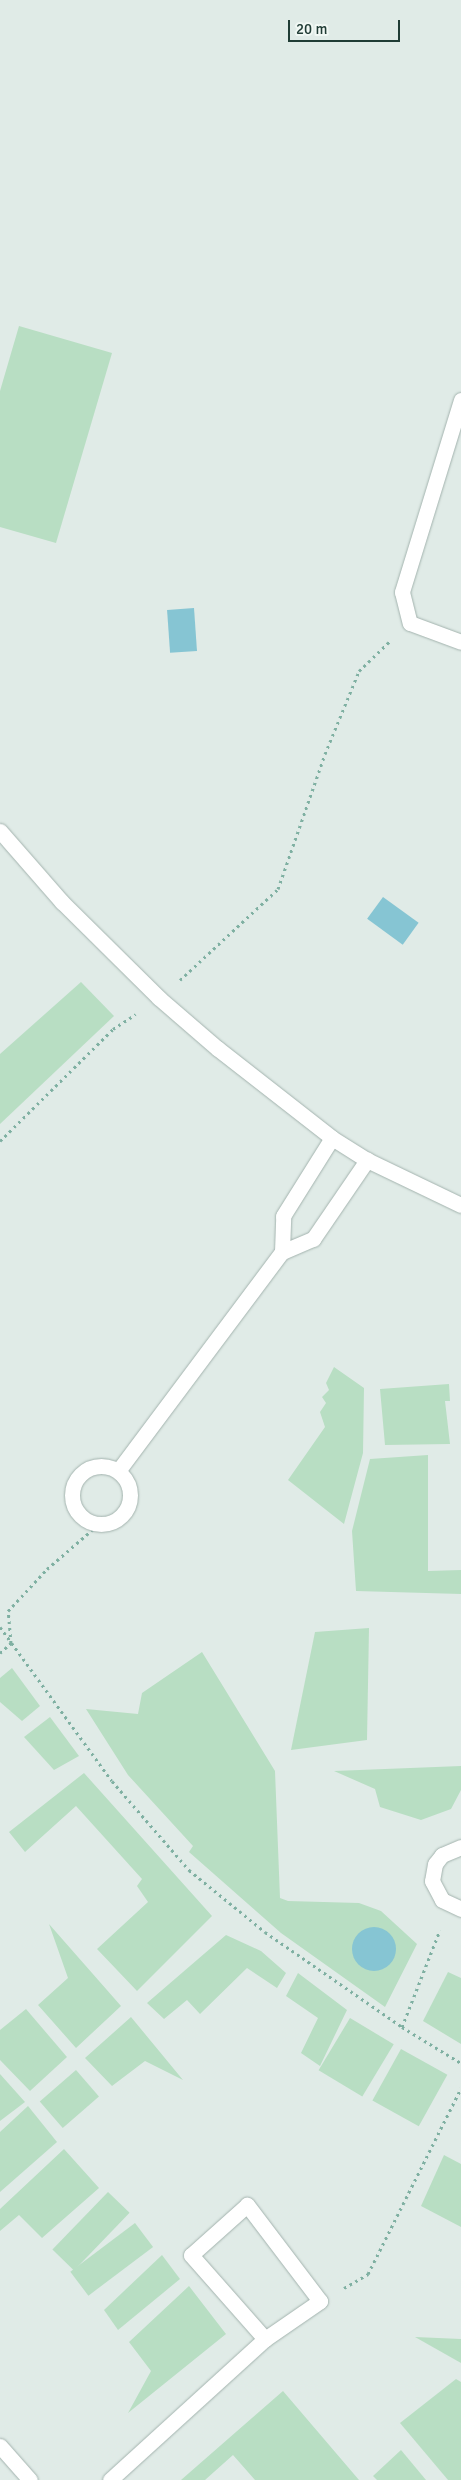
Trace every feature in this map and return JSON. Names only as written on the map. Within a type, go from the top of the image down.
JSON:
[{"type":"street","points":[[461,400],[402,592],[410,623],[461,642]]},
{"type":"street","points":[[0,831],[62,902],[159,998],[217,1048],[332,1138],[367,1160],[461,1205]]},
{"type":"street","points":[[282,1252],[283,1216],[332,1138]]},
{"type":"street","points":[[118,1471],[282,1252],[313,1239],[367,1160]]},
{"type":"street","points":[[102,1466],[118,1471],[127,1482],[129,1505],[120,1518],[98,1524],[82,1517],[76,1509],[73,1488],[84,1472],[93,1467],[102,1466]]},
{"type":"street","points":[[454,1907],[435,1892],[432,1874],[442,1855],[461,1847]]},
{"type":"street","points":[[110,2480],[265,2339],[320,2301],[247,2205],[191,2255],[265,2339]]},
{"type":"street","points":[[0,2446],[30,2480]]},
{"type":"path","points":[[0,1141],[113,1029],[159,998],[278,889],[359,671],[410,623]]},
{"type":"path","points":[[11,1643],[8,1611],[47,1569],[98,1524]]},
{"type":"path","points":[[0,1627],[112,1781],[189,1870],[266,1932],[402,2028],[461,2063]]},
{"type":"path","points":[[0,1653],[11,1643]]},
{"type":"path","points":[[402,2028],[454,1907]]},
{"type":"path","points":[[320,2301],[368,2274],[461,2088]]},
{"type":"green space","points":[[19,326],[112,353],[56,543],[0,527],[0,391]]},
{"type":"green space","points":[[81,982],[114,1016],[0,1124],[0,1054]]},
{"type":"green space","points":[[334,1367],[364,1388],[363,1453],[344,1524],[288,1480],[325,1427],[320,1412],[326,1403],[322,1397],[329,1390],[326,1383]]},
{"type":"green space","points":[[449,1384],[450,1401],[445,1401],[450,1444],[385,1445],[380,1389]]},
{"type":"green space","points":[[428,1455],[428,1571],[461,1570],[461,1594],[356,1591],[352,1531],[370,1459]]},
{"type":"green space","points":[[369,1628],[367,1740],[291,1750],[315,1632]]},
{"type":"green space","points":[[202,1652],[275,1771],[280,1898],[288,1901],[359,1903],[381,1911],[417,1944],[385,2007],[281,1933],[189,1852],[193,1846],[128,1775],[86,1709],[138,1714],[142,1693]]},
{"type":"green space","points":[[12,1668],[40,1706],[22,1721],[0,1702],[0,1678]]},
{"type":"green space","points":[[50,1717],[79,1756],[54,1770],[24,1737]]},
{"type":"green space","points":[[461,1766],[461,1790],[451,1809],[421,1820],[380,1807],[375,1789],[334,1771]]},
{"type":"green space","points":[[84,1773],[212,1916],[137,1991],[97,1949],[148,1902],[137,1886],[142,1879],[76,1806],[25,1852],[9,1832]]},
{"type":"green space","points":[[49,1924],[121,2006],[76,2048],[38,2005],[68,1978]]},
{"type":"green space","points":[[226,1935],[261,1951],[286,1973],[277,1988],[247,1968],[200,2014],[187,2000],[164,2019],[147,2003]]},
{"type":"green space","points":[[448,1972],[461,1978],[461,2044],[423,2021]]},
{"type":"green space","points":[[298,1973],[347,2010],[320,2066],[301,2053],[318,2018],[286,1996]]},
{"type":"green space","points":[[26,2009],[67,2057],[30,2091],[0,2060],[0,2030]]},
{"type":"green space","points":[[131,2017],[183,2080],[145,2061],[112,2086],[85,2058]]},
{"type":"green space","points":[[350,2018],[394,2044],[362,2097],[319,2070]]},
{"type":"green space","points":[[401,2049],[447,2075],[419,2126],[372,2101]]},
{"type":"green space","points":[[76,2070],[99,2096],[63,2128],[40,2101]]},
{"type":"green space","points":[[0,2074],[25,2102],[0,2121]]},
{"type":"green space","points":[[28,2106],[57,2142],[0,2192],[0,2132]]},
{"type":"green space","points":[[64,2149],[99,2188],[42,2238],[19,2215],[0,2231],[0,2209]]},
{"type":"green space","points":[[444,2155],[461,2164],[461,2227],[421,2206]]},
{"type":"green space","points":[[108,2192],[130,2213],[74,2270],[52,2250]]},
{"type":"green space","points":[[135,2223],[153,2247],[88,2296],[70,2272]]},
{"type":"green space","points":[[162,2255],[180,2279],[118,2330],[104,2310]]},
{"type":"green space","points":[[189,2286],[226,2334],[128,2413],[151,2371],[129,2342]]},
{"type":"green space","points":[[415,2337],[461,2339],[461,2363]]},
{"type":"green space","points":[[456,2379],[461,2382],[461,2480],[448,2480],[400,2423]]},
{"type":"green space","points":[[283,2391],[359,2480],[255,2480],[233,2455],[205,2480],[181,2480]]},
{"type":"green space","points":[[401,2450],[426,2480],[377,2480],[373,2476]]},
{"type":"water","points":[[194,608],[197,651],[170,653],[167,610]]},
{"type":"water","points":[[383,897],[419,923],[403,945],[367,919]]},
{"type":"water","points":[[374,1927],[386,1931],[392,1937],[396,1949],[392,1961],[386,1967],[374,1971],[362,1967],[356,1961],[352,1949],[356,1937],[362,1931]]}]
